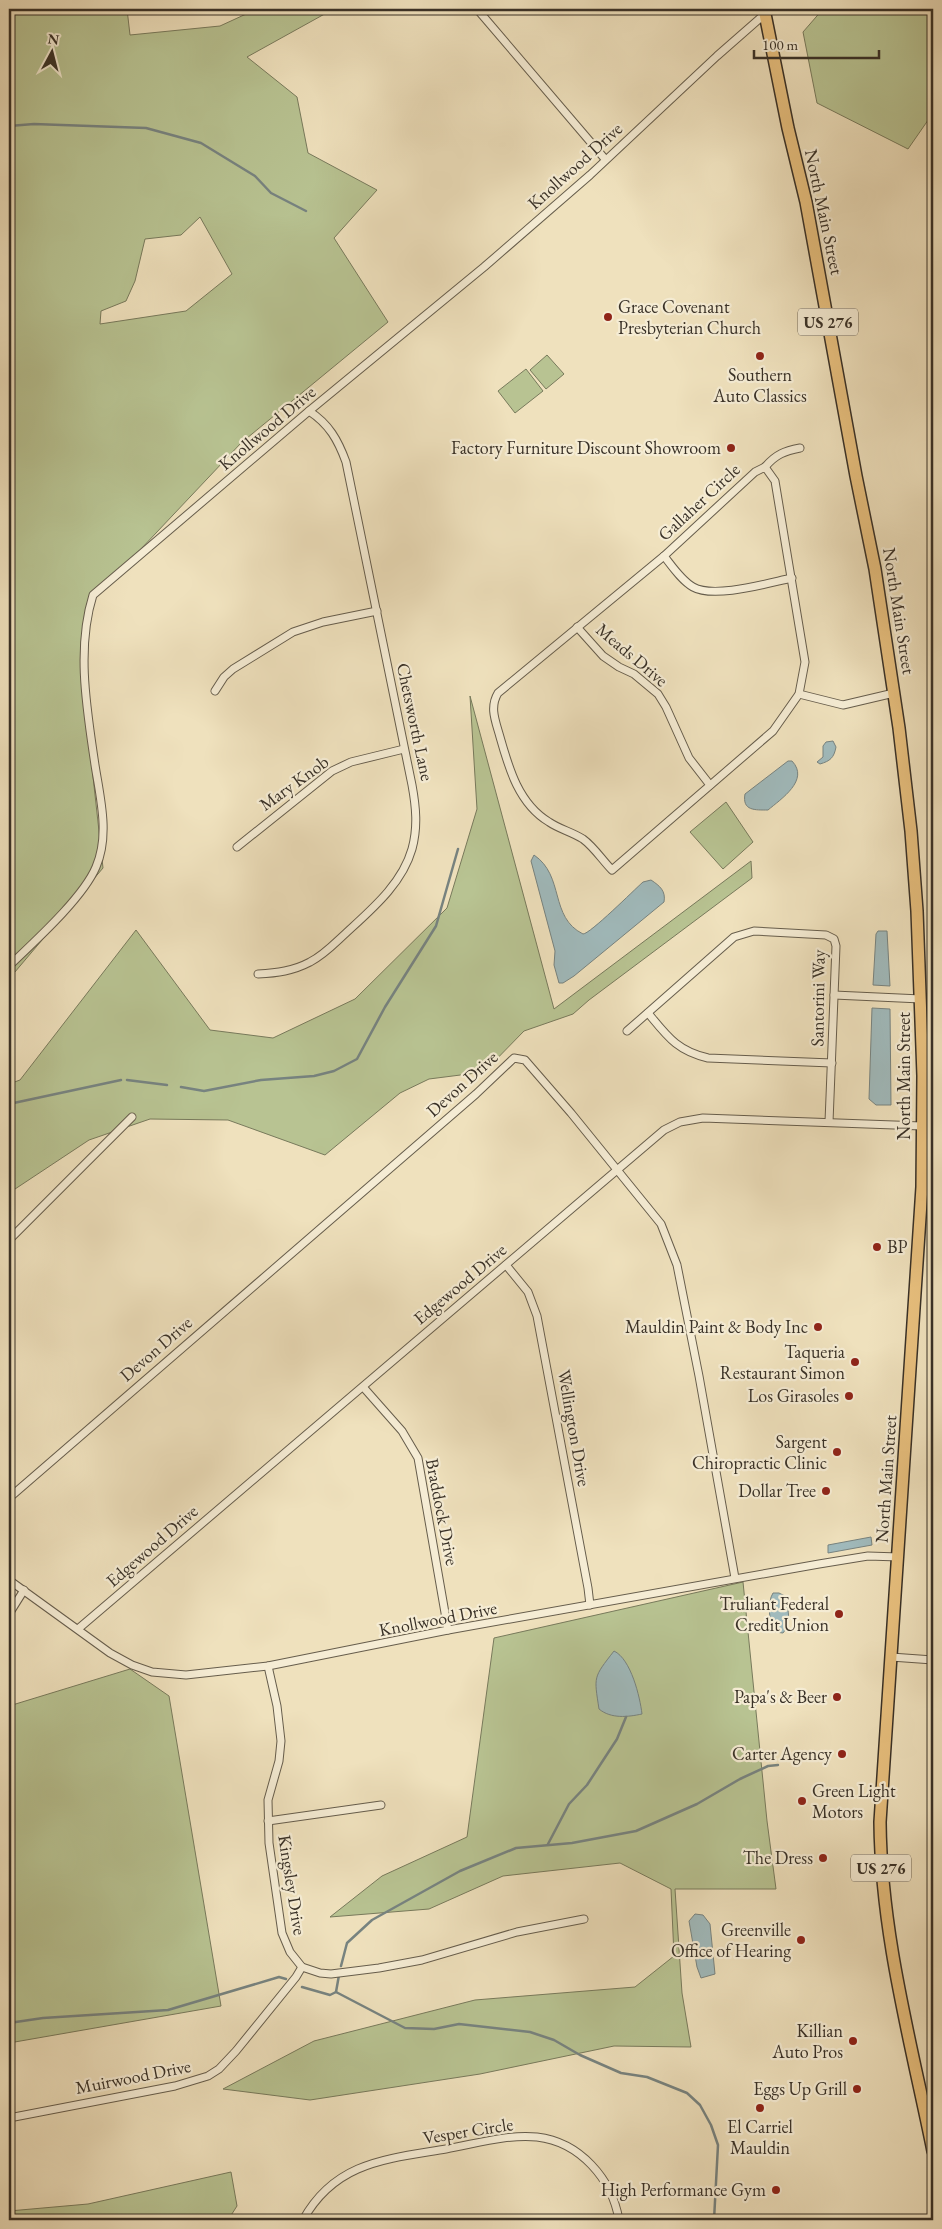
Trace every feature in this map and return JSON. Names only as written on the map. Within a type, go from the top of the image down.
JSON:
[{"type":"main road","name":"North Main Street","points":[[765,11],[788,128],[806,202],[856,476],[874,560],[894,693],[911,831],[921,999],[923,1076],[918,1255],[880,1822],[883,1892],[895,1969],[933,2151]]},
{"type":"street","points":[[477,9],[605,159]]},
{"type":"street","name":"Knollwood Drive","points":[[9,966],[40,936],[87,883],[98,864],[103,818],[90,731],[84,638],[87,614],[93,595],[309,411],[477,273],[590,175],[765,11]]},
{"type":"street","name":"Chetsworth Lane","points":[[258,974],[284,972],[316,958],[377,903],[401,874],[412,850],[416,825],[416,803],[346,462],[340,446],[322,420],[309,411]]},
{"type":"street","points":[[766,467],[773,458],[782,452],[800,448]]},
{"type":"street","name":"Gallaher Circle","points":[[766,467],[775,481],[806,662],[799,694],[773,731],[612,870],[584,840],[548,821],[533,809],[512,777],[493,711],[493,701],[498,693],[664,556],[755,472],[766,467]]},
{"type":"street","points":[[664,556],[687,582],[699,590],[747,587],[792,578]]},
{"type":"street","points":[[215,691],[232,669],[293,632],[323,622],[376,611]]},
{"type":"street","name":"Meads Drive","points":[[577,627],[603,656],[634,674],[658,694],[666,706],[689,758],[710,784]]},
{"type":"street","points":[[799,694],[843,705],[894,693]]},
{"type":"street","name":"Mary Knob","points":[[237,847],[332,771],[366,757],[404,749]]},
{"type":"street","name":"Santorini Way","points":[[628,1031],[734,937],[754,931],[826,935],[834,939],[836,946],[829,1122]]},
{"type":"street","points":[[834,995],[921,999]]},
{"type":"street","points":[[648,1013],[670,1039],[683,1050],[694,1055],[708,1058],[832,1063]]},
{"type":"street","name":"Devon Drive","points":[[9,1498],[476,1094],[514,1058],[522,1058],[530,1065],[652,1212],[673,1252],[699,1376],[735,1578]]},
{"type":"street","points":[[9,1240],[132,1117]]},
{"type":"street","name":"Edgewood Drive","points":[[78,1629],[364,1388],[664,1130],[691,1119],[713,1117],[922,1126]]},
{"type":"street","name":"Wellington Drive","points":[[506,1265],[528,1292],[537,1316],[590,1606]]},
{"type":"street","name":"Braddock Drive","points":[[364,1388],[402,1430],[418,1458],[448,1630]]},
{"type":"street","name":"Knollwood Drive","points":[[9,1580],[110,1653],[132,1665],[152,1672],[186,1675],[268,1666],[448,1630],[590,1606],[735,1578],[868,1556],[899,1557]]},
{"type":"street","points":[[9,1614],[24,1590]]},
{"type":"street","points":[[891,1658],[933,1660]]},
{"type":"street","name":"Kingsley Drive","points":[[268,1666],[277,1706],[281,1741],[279,1761],[268,1800],[268,1821],[282,1933],[290,1952],[302,1966]]},
{"type":"street","points":[[268,1821],[381,1805]]},
{"type":"street","points":[[302,1966],[320,1973],[331,1974],[379,1968],[422,1960],[525,1930],[584,1919]]},
{"type":"street","name":"Muirwood Drive","points":[[9,2118],[175,2086],[208,2076],[219,2069],[236,2051],[296,1978],[302,1966]]},
{"type":"street","name":"Vesper Circle","points":[[303,2220],[313,2204],[328,2187],[343,2175],[358,2168],[391,2158],[522,2137],[552,2141],[571,2149],[589,2163],[608,2186],[619,2220]]},
{"type":"green space","points":[[9,9],[127,9],[130,35],[220,26],[257,9],[330,9],[330,11],[247,57],[297,97],[308,153],[377,190],[334,238],[388,322],[241,443],[89,604],[85,703],[103,868],[9,979]],"holes":[[[200,217],[232,274],[186,311],[100,324],[101,311],[126,301],[135,281],[145,239],[181,235]]]},
{"type":"green space","points":[[823,9],[933,9],[933,113],[908,149],[817,103],[803,32]]},
{"type":"green space","points":[[547,355],[564,374],[546,389],[530,370]]},
{"type":"green space","points":[[526,369],[543,391],[515,413],[498,391]]},
{"type":"green space","points":[[470,696],[554,1009],[751,861],[752,878],[573,1014],[524,1031],[484,1072],[429,1079],[400,1093],[325,1155],[228,1120],[150,1119],[89,1140],[9,1193],[9,1084],[20,1080],[136,930],[210,1030],[273,1038],[355,999],[447,908],[477,809]]},
{"type":"green space","points":[[726,802],[753,842],[723,869],[690,832]]},
{"type":"green space","points":[[743,1582],[767,1821],[776,1889],[675,1889],[682,1993],[691,2047],[614,2046],[480,2074],[310,2100],[223,2089],[314,2041],[475,2000],[635,1987],[674,1956],[671,1889],[620,1863],[503,1876],[429,1909],[330,1917],[382,1876],[467,1837],[494,1638]]},
{"type":"green space","points":[[130,1669],[169,1696],[221,2006],[9,2043],[9,1706]]},
{"type":"green space","points":[[231,2172],[237,2206],[228,2220],[9,2220],[9,2211],[88,2204]]},
{"type":"water","points":[[833,741],[836,747],[833,756],[820,764],[817,762],[823,757],[823,746],[826,742]]},
{"type":"water","points":[[788,761],[792,761],[797,768],[798,775],[792,789],[768,810],[748,807],[745,794]]},
{"type":"water","points":[[534,855],[544,864],[550,874],[565,917],[572,927],[583,934],[603,920],[643,882],[651,880],[660,887],[664,895],[664,902],[574,976],[563,983],[559,983],[554,965],[555,951],[531,861]]},
{"type":"water","points":[[878,931],[887,931],[890,986],[873,985],[876,934]]},
{"type":"water","points":[[872,1008],[890,1009],[891,1105],[876,1105],[869,1099]]},
{"type":"water","points":[[871,1537],[872,1545],[828,1553],[828,1545]]},
{"type":"water","points":[[773,1593],[785,1596],[788,1624],[783,1633],[775,1632],[771,1624],[769,1607]]},
{"type":"water","points":[[614,1651],[625,1662],[634,1679],[642,1714],[614,1716],[599,1709],[596,1690],[597,1678],[602,1667]]},
{"type":"water","points":[[695,1914],[703,1915],[710,1924],[715,1974],[701,1978],[697,1967],[689,1921]]},
{"type":"waterway","points":[[9,126],[34,124],[146,128],[201,143],[255,176],[271,193],[306,211]]},
{"type":"waterway","points":[[181,1087],[204,1091],[261,1080],[314,1076],[334,1071],[357,1059],[385,1007],[436,926],[458,849]]},
{"type":"waterway","points":[[9,1104],[121,1080]]},
{"type":"waterway","points":[[127,1080],[167,1085]]},
{"type":"waterway","points":[[548,1844],[569,1804],[587,1785],[617,1739],[626,1717]]},
{"type":"waterway","points":[[341,1966],[347,1943],[372,1920],[460,1871],[516,1848],[572,1843],[636,1831],[697,1804],[740,1779],[768,1766],[778,1765]]},
{"type":"waterway","points":[[336,1992],[339,1975]]},
{"type":"waterway","points":[[9,2023],[43,2018],[168,2010],[279,1977],[286,1979]]},
{"type":"waterway","points":[[302,1987],[330,1995],[336,1992],[405,2028],[434,2029],[459,2024],[530,2032],[554,2040],[580,2055],[621,2073],[647,2077],[687,2093],[700,2105],[711,2125],[718,2145],[714,2220]]},
{"type":"place","name":"Grace Covenant Presbyterian Church","points":[[608,317]]},
{"type":"place","name":"Southern Auto Classics","points":[[760,356]]},
{"type":"place","name":"Factory Furniture Discount Showroom","points":[[731,448]]},
{"type":"place","name":"BP","points":[[877,1247]]},
{"type":"place","name":"Mauldin Paint & Body Inc","points":[[818,1327]]},
{"type":"place","name":"Taqueria Restaurant Simon","points":[[855,1362]]},
{"type":"place","name":"Los Girasoles","points":[[849,1396]]},
{"type":"place","name":"Sargent Chiropractic Clinic","points":[[837,1452]]},
{"type":"place","name":"Dollar Tree","points":[[826,1491]]},
{"type":"place","name":"Truliant Federal Credit Union","points":[[839,1614]]},
{"type":"place","name":"Papa's & Beer","points":[[837,1697]]},
{"type":"place","name":"Carter Agency","points":[[842,1754]]},
{"type":"place","name":"Green Light Motors","points":[[802,1801]]},
{"type":"place","name":"The Dress","points":[[823,1858]]},
{"type":"place","name":"Greenville Office of Hearing","points":[[801,1940]]},
{"type":"place","name":"Killian Auto Pros","points":[[853,2041]]},
{"type":"place","name":"Eggs Up Grill","points":[[857,2089]]},
{"type":"place","name":"El Carriel Mauldin","points":[[760,2108]]},
{"type":"place","name":"High Performance Gym","points":[[776,2190]]}]
